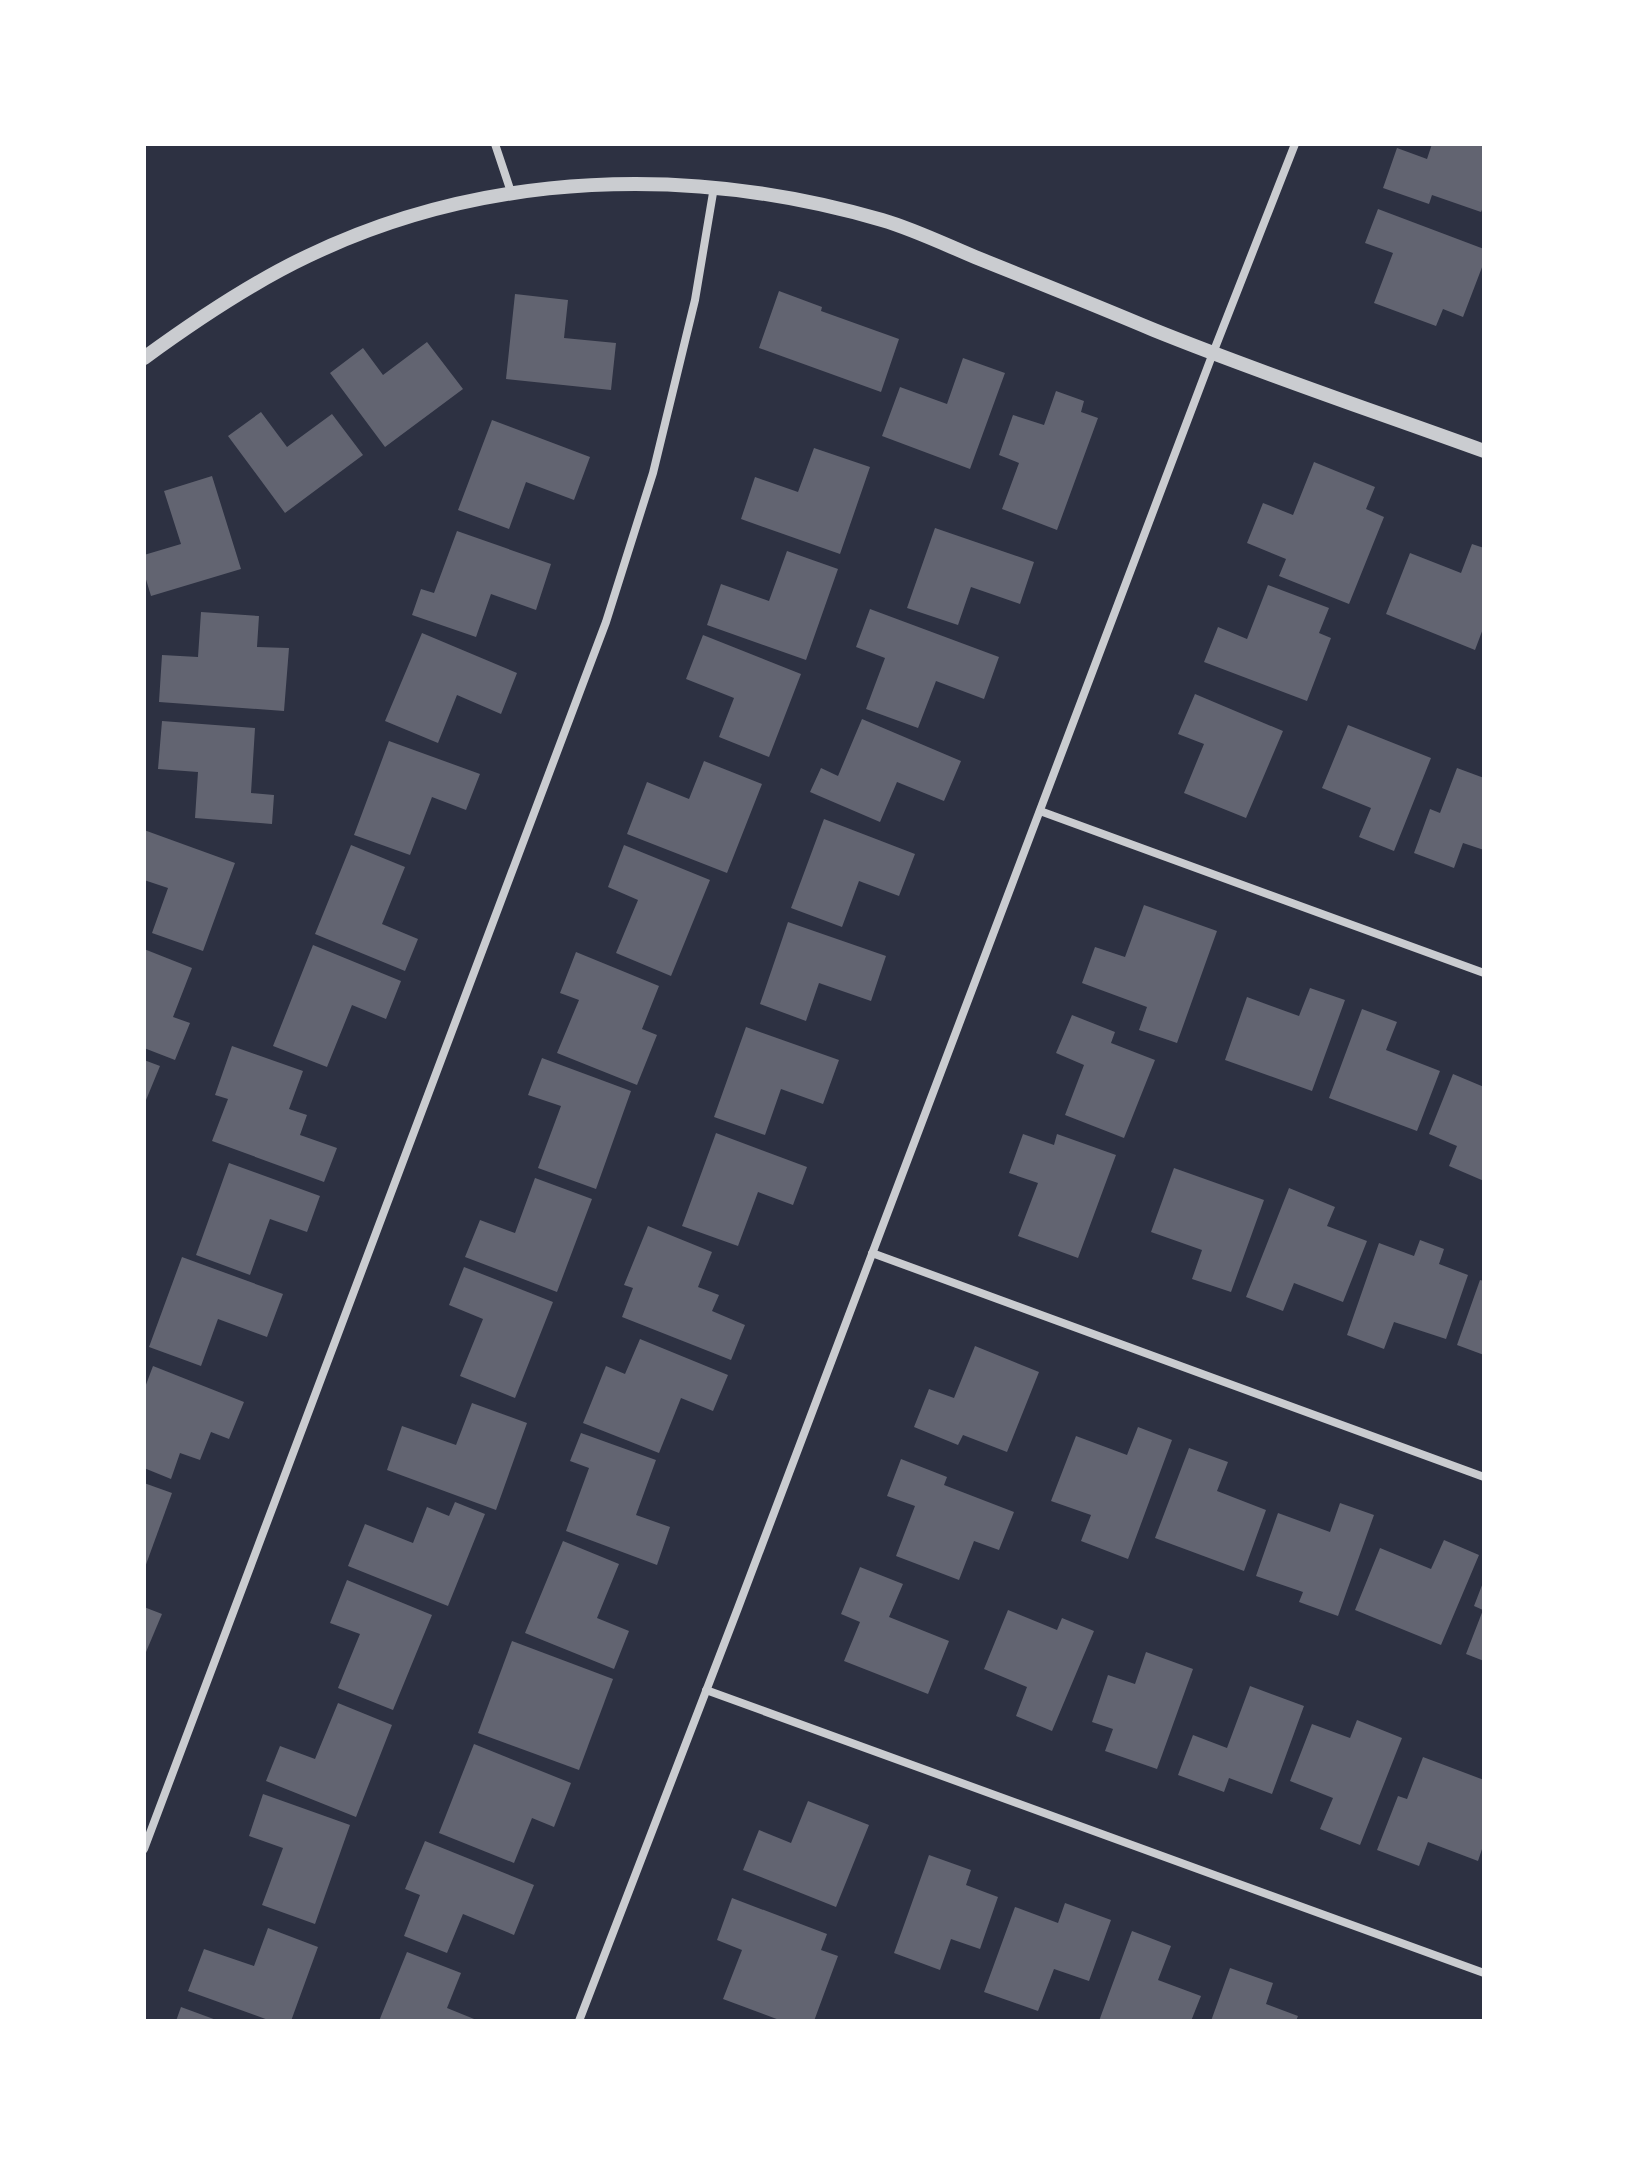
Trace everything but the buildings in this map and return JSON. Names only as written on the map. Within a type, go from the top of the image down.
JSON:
[{"type":"street","points":[[495,144],[511,192]]},
{"type":"street","points":[[579,2021],[1295,144]]},
{"type":"street","points":[[144,358],[243,291],[308,256],[375,228],[460,201],[511,192],[625,183],[714,186],[800,198],[886,221],[1213,353],[1484,451]]},
{"type":"street","points":[[144,1849],[606,622],[657,459],[695,300],[714,186]]},
{"type":"street","points":[[1040,811],[1484,973]]},
{"type":"street","points":[[872,1253],[1484,1477]]},
{"type":"street","points":[[706,1690],[1484,1973]]}]
